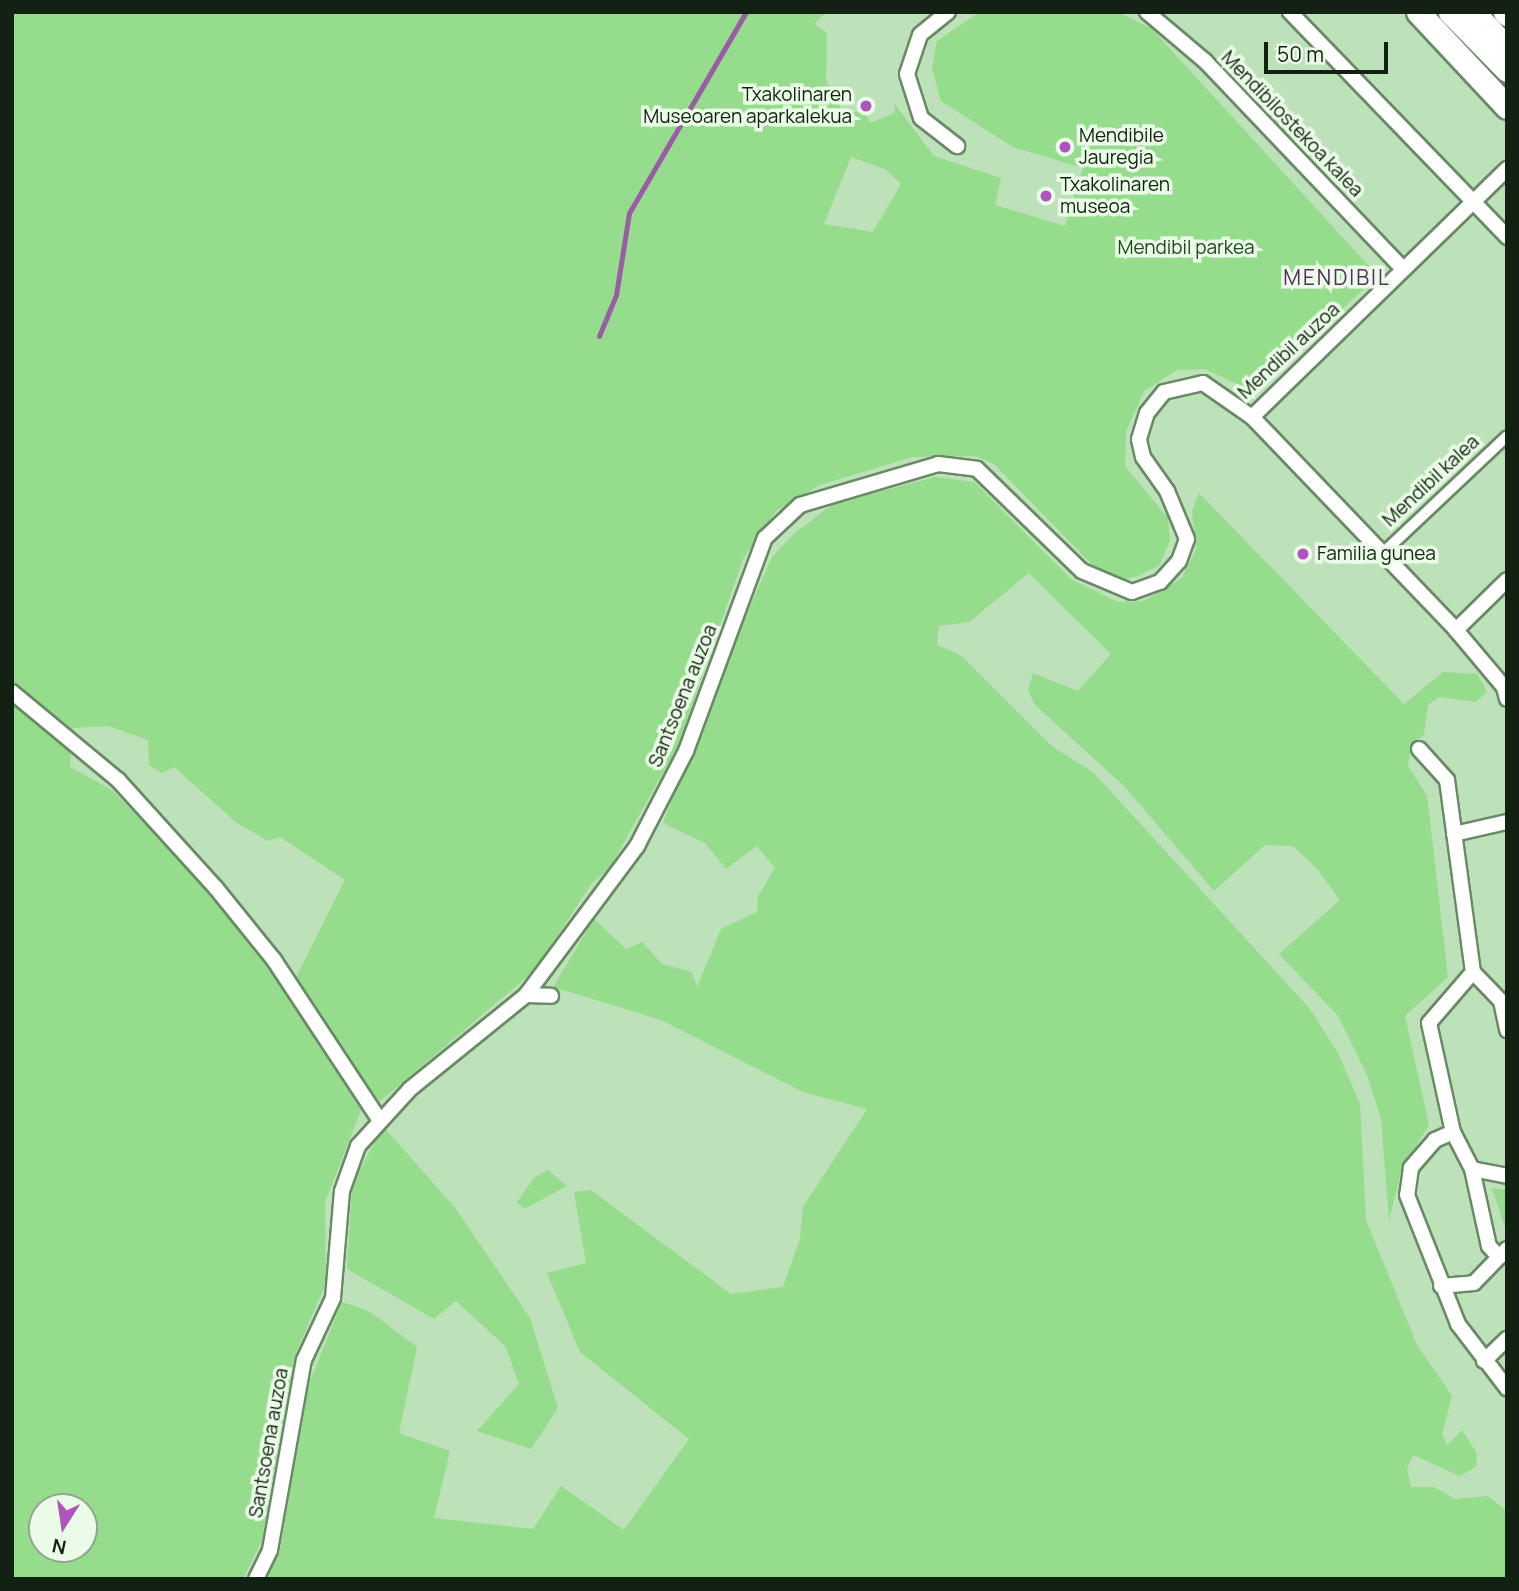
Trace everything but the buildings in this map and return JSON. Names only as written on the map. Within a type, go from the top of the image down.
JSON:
[{"type":"main road","points":[[1418,12],[1507,107]]},
{"type":"main road","points":[[1450,12],[1507,70]]},
{"type":"main road","points":[[1474,12],[1507,48]]},
{"type":"street","points":[[948,12],[920,35],[907,74],[921,118],[957,146]]},
{"type":"street","name":"Mendibilostekoa kalea","points":[[1147,12],[1205,61],[1403,269]]},
{"type":"street","points":[[1290,12],[1507,237]]},
{"type":"street","name":"Mendibil auzoa","points":[[976,469],[1082,571],[1132,592],[1160,582],[1179,561],[1187,539],[1167,491],[1143,457],[1139,439],[1147,413],[1164,392],[1203,383],[1252,417],[1507,169]]},
{"type":"street","points":[[1252,417],[1456,630],[1504,687],[1507,699]]},
{"type":"street","name":"Mendibil kalea","points":[[1382,554],[1507,436]]},
{"type":"street","name":"Santsoena auzoa","points":[[256,1579],[270,1550],[304,1360],[333,1298],[342,1191],[358,1146],[378,1118],[526,995],[637,846],[686,751],[765,538],[800,505],[858,484],[938,464],[976,469]]},
{"type":"street","points":[[1456,630],[1507,580]]},
{"type":"street","points":[[12,692],[118,780],[216,888],[274,960],[378,1118]]},
{"type":"street","points":[[1419,749],[1447,780],[1473,972],[1504,1002],[1507,1030]]},
{"type":"street","points":[[1454,834],[1507,822]]},
{"type":"street","points":[[1441,1286],[1474,1283],[1503,1253],[1489,1246],[1472,1169],[1453,1132],[1429,1023],[1473,972]]},
{"type":"street","points":[[526,995],[551,996]]},
{"type":"street","points":[[1453,1132],[1435,1140],[1411,1168],[1407,1195],[1441,1286],[1484,1361],[1507,1388]]},
{"type":"street","points":[[1472,1169],[1507,1176]]},
{"type":"street","points":[[1484,1361],[1507,1339]]},
{"type":"green space","name":"Mendibil parkea","points":[[12,12],[826,12],[814,24],[827,33],[826,80],[843,112],[865,112],[870,123],[895,113],[894,103],[934,156],[1001,178],[995,205],[1065,226],[1083,168],[1013,147],[941,101],[932,68],[937,41],[980,12],[1118,12],[1152,29],[1378,276],[1252,391],[1205,369],[1177,370],[1144,391],[1126,431],[1125,466],[1168,518],[1170,541],[1159,566],[1135,577],[1109,582],[994,464],[975,456],[912,457],[820,485],[776,511],[743,559],[678,746],[609,869],[592,883],[534,971],[378,1103],[296,978],[345,880],[280,837],[268,841],[237,823],[174,767],[162,773],[149,765],[148,740],[109,726],[73,728],[70,767],[112,790],[202,883],[269,969],[361,1110],[325,1202],[326,1283],[295,1355],[262,1540],[243,1579],[12,1579]],"holes":[[[851,157],[885,169],[901,184],[873,232],[824,224]]]},
{"type":"green space","points":[[935,477],[974,482],[1072,580],[1118,602],[1143,601],[1181,579],[1196,550],[1192,511],[1199,493],[1404,704],[1443,672],[1477,674],[1487,692],[1476,702],[1439,697],[1428,705],[1424,734],[1411,747],[1408,767],[1427,795],[1448,977],[1405,1016],[1429,1125],[1401,1171],[1389,1221],[1381,1118],[1367,1075],[1338,1016],[1279,954],[1340,900],[1318,870],[1293,846],[1265,845],[1214,891],[1124,786],[1034,704],[1028,690],[1033,673],[1078,691],[1111,654],[1029,573],[969,622],[939,626],[937,645],[962,656],[1054,748],[1093,772],[1310,1009],[1338,1053],[1360,1104],[1366,1220],[1417,1345],[1452,1396],[1442,1434],[1447,1445],[1462,1430],[1476,1452],[1477,1466],[1460,1476],[1413,1455],[1407,1469],[1411,1487],[1434,1487],[1455,1499],[1488,1496],[1507,1511],[1507,1579],[265,1579],[280,1550],[308,1386],[342,1302],[369,1311],[417,1347],[399,1433],[450,1451],[434,1518],[533,1529],[561,1486],[624,1530],[689,1439],[580,1352],[547,1273],[586,1263],[574,1192],[591,1190],[731,1294],[783,1287],[800,1238],[803,1207],[867,1109],[803,1092],[661,1020],[553,987],[594,919],[626,949],[642,942],[662,964],[692,972],[697,987],[721,929],[757,912],[758,896],[775,868],[757,846],[726,869],[705,843],[663,823],[710,697],[772,557],[796,532],[833,504]]},
{"type":"green space","points":[[383,1126],[456,1209],[530,1318],[558,1408],[531,1449],[477,1431],[519,1384],[506,1347],[456,1301],[434,1319],[347,1269],[352,1185]]},
{"type":"green space","points":[[548,1170],[567,1186],[524,1209],[517,1202],[534,1178]]},
{"type":"green space","points":[[1492,1188],[1507,1190],[1507,1234]]},
{"type":"waterway","points":[[599,336],[616,295],[629,213],[746,12]]},
{"type":"place","name":"Txakolinaren Museoaren aparkalekua","points":[[866,106]]},
{"type":"place","name":"Mendibile Jauregia","points":[[1065,147]]},
{"type":"place","name":"Txakolinaren museoa","points":[[1046,196]]},
{"type":"place","name":"Familia gunea","points":[[1303,554]]},
{"type":"district","name":"MENDIBIL","points":[[1337,277]]}]
